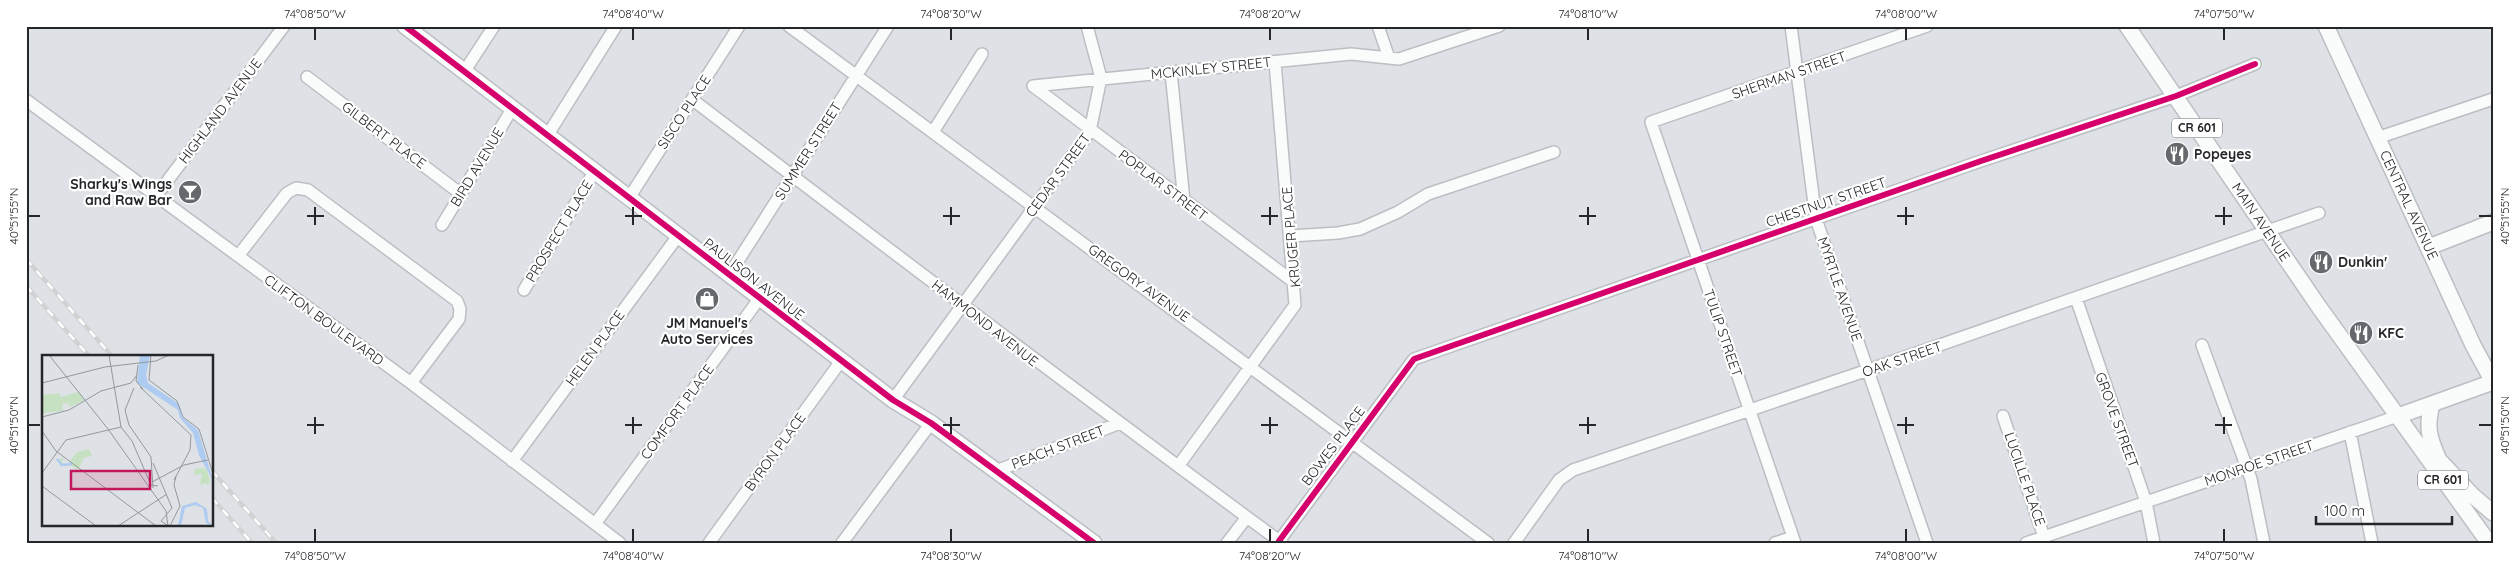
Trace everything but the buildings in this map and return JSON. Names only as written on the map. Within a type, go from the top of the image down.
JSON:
[{"type":"main road","name":"PAULISON AVENUE","points":[[405,26],[840,361],[893,400],[931,423],[1094,543]]},
{"type":"main road","name":"MAIN AVENUE","points":[[2127,26],[2268,231],[2489,543]]},
{"type":"main road","name":"CENTRAL AVENUE","points":[[2326,26],[2473,345],[2493,382]]},
{"type":"main road","points":[[2428,247],[2493,222]]},
{"type":"main road","name":"MONROE STREET","points":[[2398,416],[2493,382]]},
{"type":"main road","points":[[2432,404],[2428,421],[2429,431],[2439,460]]},
{"type":"main road","name":"MAIN AVENUE","points":[[2398,416],[2472,495],[2493,513]]},
{"type":"street","name":"HIGHLAND AVENUE","points":[[156,196],[284,26]]},
{"type":"street","points":[[464,72],[494,26]]},
{"type":"street","points":[[547,136],[616,26]]},
{"type":"street","name":"SISCO PLACE","points":[[629,198],[739,26]]},
{"type":"street","name":"GREGORY AVENUE","points":[[789,26],[1353,441],[1488,543]]},
{"type":"street","name":"SUMMER STREET","points":[[729,275],[888,26]]},
{"type":"street","name":"CEDAR STREET","points":[[893,400],[1090,131],[1101,78],[1087,26]]},
{"type":"street","points":[[1378,26],[1389,58]]},
{"type":"street","name":"MCKINLEY STREET","points":[[1033,86],[1351,54],[1399,59],[1499,26]]},
{"type":"street","name":"MYRTLE AVENUE","points":[[1791,26],[1816,219],[1927,543]]},
{"type":"street","name":"SHERMAN STREET","points":[[1651,122],[1797,73],[1927,26]]},
{"type":"street","points":[[933,132],[982,54]]},
{"type":"street","name":"KRUGER PLACE","points":[[1179,465],[1292,313],[1295,305],[1295,283],[1275,62]]},
{"type":"street","name":"CHESTNUT STREET","points":[[1408,367],[1414,359],[1698,259],[2176,96],[2255,64]]},
{"type":"street","points":[[1171,72],[1184,201]]},
{"type":"street","name":"GILBERT PLACE","points":[[307,77],[460,194]]},
{"type":"street","name":"POPLAR STREET","points":[[1033,86],[1090,131],[1295,283]]},
{"type":"street","points":[[2377,138],[2493,99]]},
{"type":"street","name":"CLIFTON BOULEVARD","points":[[26,100],[411,383],[620,543]]},
{"type":"street","name":"HAMMOND AVENUE","points":[[693,100],[1040,366],[1179,465],[1280,542]]},
{"type":"street","name":"BIRD AVENUE","points":[[442,225],[512,109]]},
{"type":"street","name":"TULIP STREET","points":[[1651,122],[1794,540]]},
{"type":"street","points":[[1290,236],[1338,233],[1360,229],[1398,212],[1428,194],[1554,152]]},
{"type":"street","name":"PROSPECT PLACE","points":[[524,290],[594,172]]},
{"type":"street","points":[[238,256],[287,193],[296,188],[308,190],[456,301],[460,309],[459,319],[411,383]]},
{"type":"street","name":"OAK STREET","points":[[1514,543],[1565,474],[2319,213]]},
{"type":"street","name":"HELEN PLACE","points":[[512,460],[678,236]]},
{"type":"street","name":"GROVE STREET","points":[[2076,298],[2146,502],[2154,543]]},
{"type":"street","name":"COMFORT PLACE","points":[[595,524],[759,299]]},
{"type":"street","points":[[2202,345],[2251,479],[2264,543]]},
{"type":"street","name":"BYRON PLACE","points":[[709,543],[840,361]]},
{"type":"street","name":"BOWES PLACE","points":[[1280,542],[1408,367]]},
{"type":"street","name":"LUCILLE PLACE","points":[[2002,416],[2045,540]]},
{"type":"street","name":"MONROE STREET","points":[[2026,543],[2045,540],[2146,502],[2398,416]]},
{"type":"street","points":[[842,543],[931,423]]},
{"type":"street","name":"PEACH STREET","points":[[996,471],[1120,423]]},
{"type":"street","points":[[2350,432],[2372,543]]},
{"type":"street","points":[[1227,543],[1247,517]]},
{"type":"street","points":[[1775,543],[1794,540]]},
{"type":"railway","points":[[26,259],[111,355]]},
{"type":"railway","points":[[26,286],[88,355]]},
{"type":"railway","points":[[214,473],[276,543]]},
{"type":"railway","points":[[214,500],[252,543]]},
{"type":"cycle path","points":[[405,26],[893,400],[931,423],[1094,543]]},
{"type":"cycle path","points":[[1279,541],[1414,359],[1981,161],[2176,96],[2255,64]]},
{"type":"place","name":"Popeyes","points":[[2177,154]]},
{"type":"place","name":"Sharky's Wings and Raw Bar","points":[[190,192]]},
{"type":"place","name":"Dunkin'","points":[[2321,262]]},
{"type":"place","name":"JM Manuel's Auto Services","points":[[707,299]]},
{"type":"place","name":"KFC","points":[[2361,333]]}]
